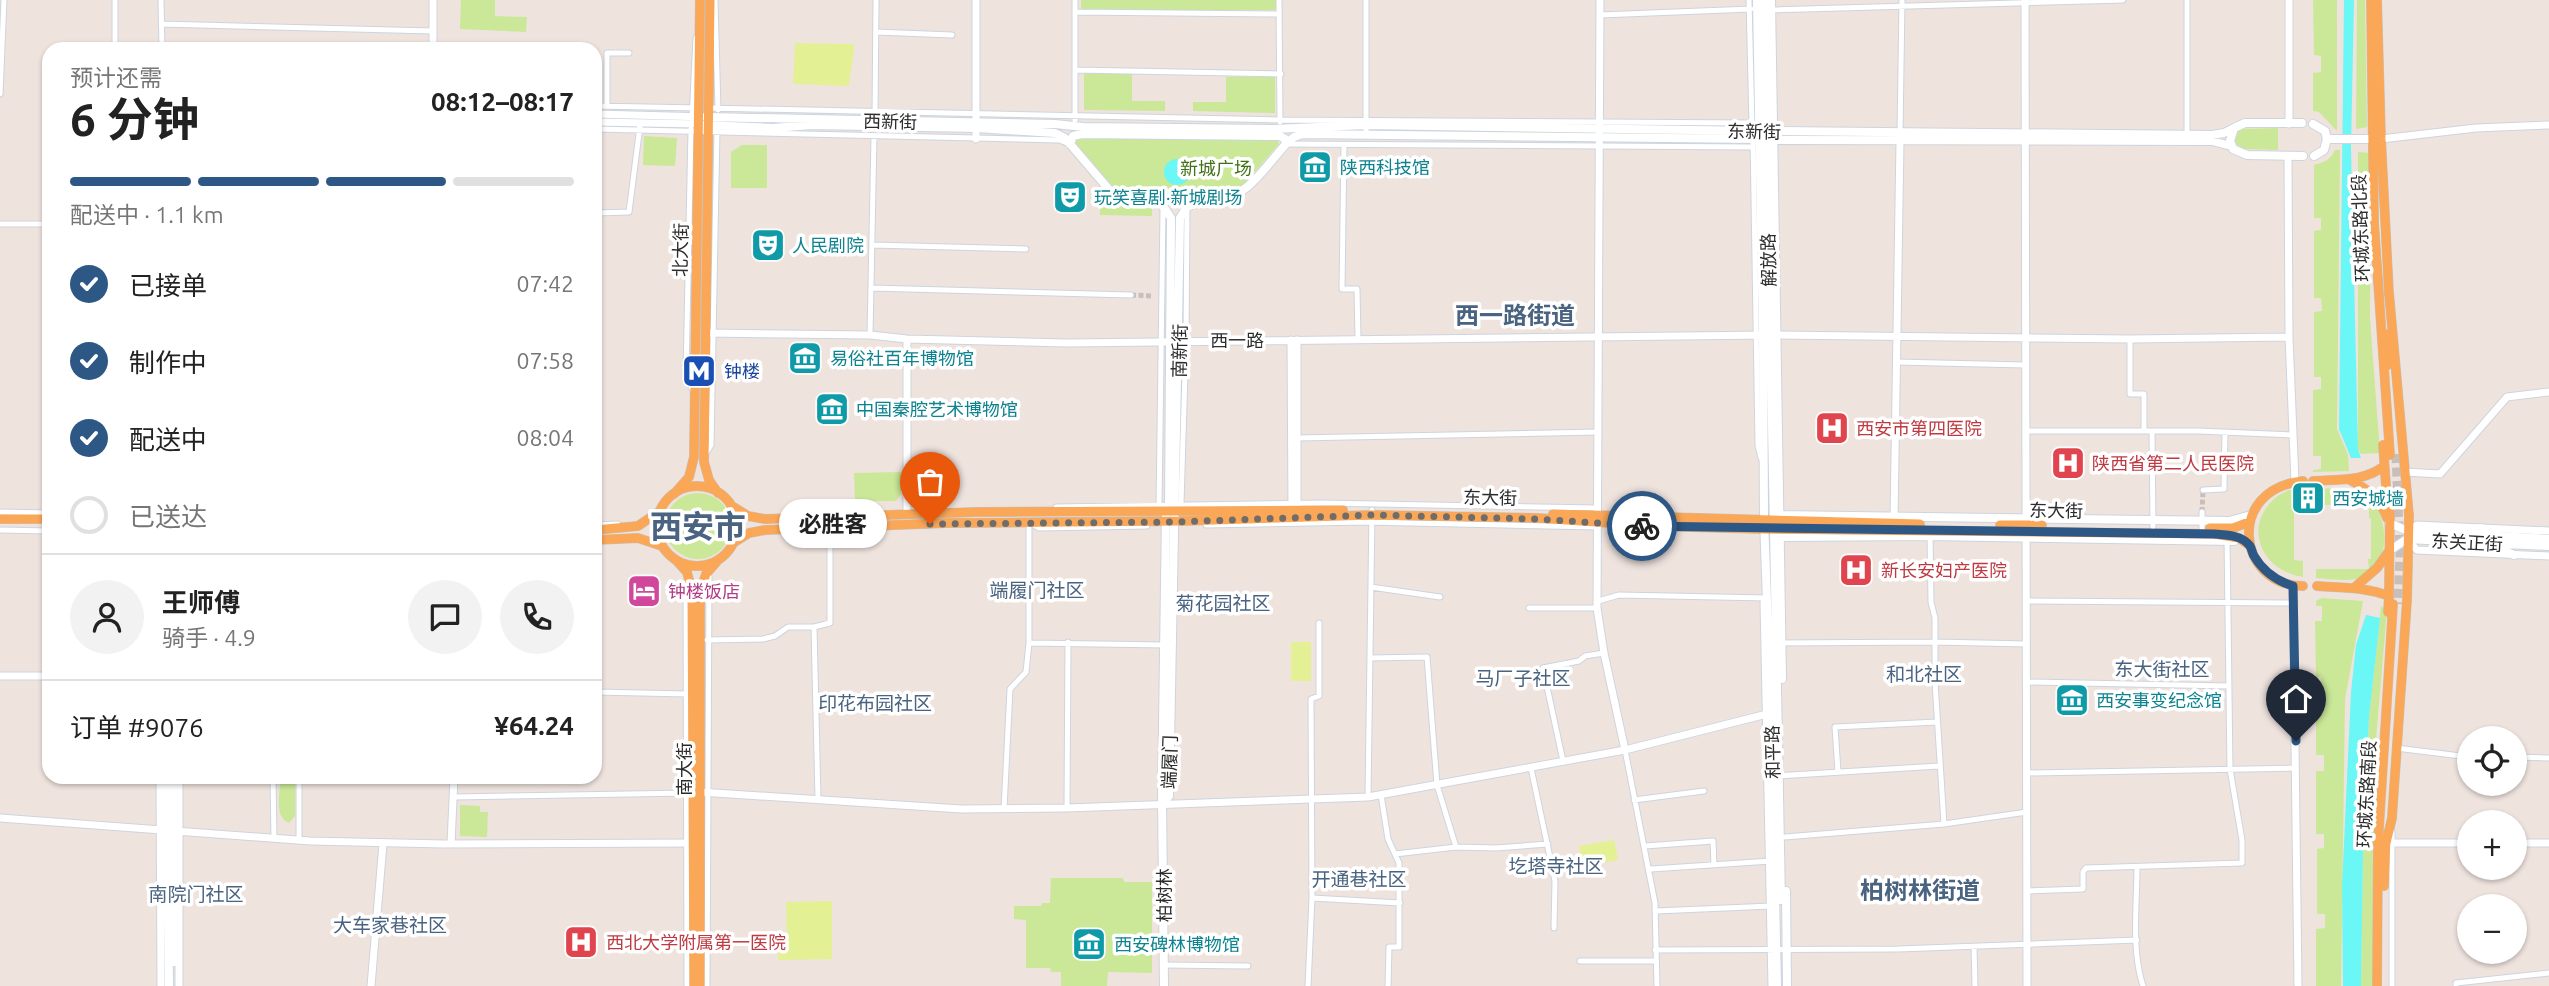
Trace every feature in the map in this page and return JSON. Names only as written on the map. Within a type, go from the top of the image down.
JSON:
[{"type":"main road","name":"北大街","points":[[699,0],[709,333],[704,457],[707,476],[718,493]]},
{"type":"main road","name":"北大街","points":[[674,494],[686,482],[693,463],[704,120],[712,0]]},
{"type":"main road","name":"解放路","points":[[1764,0],[1761,6],[1761,135],[1772,525]]},
{"type":"main road","name":"环城东路北段","points":[[2371,0],[2377,139],[2389,293],[2388,361],[2393,455],[2377,293],[2374,223],[2377,139],[2377,0]]},
{"type":"main road","points":[[1761,6],[1766,336]]},
{"type":"main road","name":"西新街","points":[[704,120],[976,122],[1055,124],[1080,129],[1277,128]]},
{"type":"main road","name":"西新街","points":[[976,122],[1055,133],[1065,138],[1070,145]]},
{"type":"main road","name":"东新街","points":[[1277,128],[1366,122],[1600,125],[1761,135],[2025,137],[2217,135],[2245,123],[2302,123]]},
{"type":"main road","points":[[2313,124],[2325,131],[2326,139],[2324,150],[2314,156]]},
{"type":"main road","points":[[1080,129],[1073,136],[1070,145],[1117,197],[1127,201],[1175,199],[1201,202],[1221,201],[1240,192],[1286,144],[1277,128]]},
{"type":"main road","points":[[2231,146],[2230,135],[2234,128]]},
{"type":"main road","name":"东新街","points":[[1286,144],[1303,134],[1600,142],[1761,135]]},
{"type":"main road","name":"东新街","points":[[2025,137],[2212,141],[2231,146],[2247,155],[2303,156]]},
{"type":"main road","points":[[2326,139],[2377,139]]},
{"type":"main road","name":"南新街","points":[[1152,201],[1163,206],[1171,218],[1167,296],[1174,342]]},
{"type":"main road","name":"南新街","points":[[1170,516],[1180,218],[1186,207],[1201,202]]},
{"type":"main road","points":[[2377,293],[2376,351],[2381,469],[2386,479],[2390,504],[2389,551],[2397,601],[2396,748],[2392,818],[2385,843]]},
{"type":"main road","points":[[2385,843],[2379,751],[2397,601],[2408,535],[2389,293]]},
{"type":"main road","name":"解放路","points":[[1766,336],[1764,471],[1772,525]]},
{"type":"main road","points":[[2298,586],[2280,582],[2269,574],[2246,543],[2250,519],[2260,501],[2274,489],[2304,481],[2355,479],[2381,469]]},
{"type":"main road","points":[[2386,479],[2393,485],[2400,484],[2405,475]]},
{"type":"main road","points":[[2355,479],[2382,504],[2389,523]]},
{"type":"main road","points":[[602,527],[632,527],[652,518],[674,494],[696,487],[718,493],[732,506],[737,527],[733,544],[711,566]]},
{"type":"main road","name":"东大街","points":[[732,506],[748,516],[765,519],[1028,511],[1170,516],[1598,518],[1930,533],[2202,520],[2233,528],[2250,519]]},
{"type":"main road","name":"东大街","points":[[733,544],[745,535],[760,530],[1170,516],[1295,507],[1372,516]]},
{"type":"main road","points":[[662,509],[658,525],[664,547]]},
{"type":"main road","name":"端履门","points":[[1164,803],[1169,796],[1170,516]]},
{"type":"main road","points":[[0,519],[42,519]]},
{"type":"main road","name":"东大街","points":[[1772,525],[1894,520],[2227,537],[2246,543]]},
{"type":"main road","name":"东关正街","points":[[2389,523],[2408,535],[2549,546]]},
{"type":"main road","points":[[0,525],[42,525]]},
{"type":"main road","name":"和平路","points":[[1772,525],[1767,598],[1769,714],[1778,776],[1772,906],[1779,951]]},
{"type":"main road","name":"和平路","points":[[1772,525],[1778,643],[1777,986]]},
{"type":"main road","points":[[2479,527],[2513,537]]},
{"type":"main road","name":"东关正街","points":[[2389,551],[2408,535],[2549,539]]},
{"type":"main road","points":[[602,541],[633,538],[653,541],[664,547],[678,562],[697,566],[719,559]]},
{"type":"main road","points":[[2487,543],[2514,555]]},
{"type":"main road","points":[[2355,587],[2377,568],[2389,551]]},
{"type":"main road","name":"南大街","points":[[678,562],[689,576],[692,592],[690,693],[697,792],[690,843],[694,986]]},
{"type":"main road","name":"南大街","points":[[700,986],[697,792],[700,592],[711,566]]},
{"type":"main road","points":[[2317,586],[2372,590],[2397,601]]},
{"type":"main road","name":"环城东路南段","points":[[2377,986],[2397,601]]},
{"type":"main road","points":[[1778,776],[1785,837],[1779,951],[1787,986]]},
{"type":"main road","points":[[167,784],[171,832],[174,986]]},
{"type":"main road","points":[[171,832],[175,784]]},
{"type":"main road","name":"柏树林","points":[[1164,803],[1164,986]]},
{"type":"main road","name":"环城东路南段","points":[[2383,986],[2385,843]]},
{"type":"street","points":[[0,94],[4,0]]},
{"type":"street","points":[[115,0],[115,42]]},
{"type":"street","points":[[161,0],[162,42]]},
{"type":"street","points":[[433,0],[433,42]]},
{"type":"street","points":[[870,335],[876,0]]},
{"type":"street","points":[[975,0],[976,139]]},
{"type":"street","points":[[1075,0],[1075,117],[1080,129]]},
{"type":"street","points":[[1277,128],[1281,74],[1279,0]]},
{"type":"street","points":[[1366,0],[1366,135]]},
{"type":"street","points":[[1600,0],[1597,604],[1604,653],[1651,869],[1656,911],[1657,986]]},
{"type":"street","points":[[1749,0],[1761,6]]},
{"type":"street","points":[[1600,15],[1761,6],[2123,0]]},
{"type":"street","points":[[2187,0],[2187,135]]},
{"type":"street","points":[[2289,0],[2289,124]]},
{"type":"street","points":[[2025,1],[2027,986]]},
{"type":"street","points":[[1894,520],[1902,3]]},
{"type":"street","points":[[1076,12],[1279,14]]},
{"type":"street","points":[[161,24],[433,31]]},
{"type":"street","points":[[876,32],[952,35]]},
{"type":"street","points":[[607,106],[607,53],[629,53]]},
{"type":"street","points":[[1076,70],[1281,74]]},
{"type":"street","points":[[602,106],[704,120],[874,137],[1059,140],[1070,145]]},
{"type":"street","points":[[602,114],[704,120]]},
{"type":"street","points":[[976,122],[1075,117],[1277,128],[1366,122]]},
{"type":"street","points":[[602,129],[704,120]]},
{"type":"street","points":[[602,123],[640,126]]},
{"type":"street","points":[[2377,139],[2476,128],[2549,125]]},
{"type":"street","points":[[602,213],[629,212],[640,126]]},
{"type":"street","points":[[1345,134],[1342,289],[1357,289],[1358,339]]},
{"type":"street","points":[[1286,144],[1600,142]]},
{"type":"street","points":[[2288,156],[2292,435],[2304,481]]},
{"type":"street","points":[[0,224],[42,224]]},
{"type":"street","points":[[872,246],[1026,249]]},
{"type":"street","points":[[871,288],[1131,295]]},
{"type":"street","points":[[1153,296],[1167,296]]},
{"type":"street","name":"西一路","points":[[709,333],[870,335],[907,339],[1174,342],[1600,336],[2130,339],[2289,337]]},
{"type":"street","points":[[907,339],[907,514]]},
{"type":"street","points":[[2130,339],[2130,394],[2144,394],[2144,431]]},
{"type":"street","points":[[1294,340],[1297,438],[1295,507]]},
{"type":"street","points":[[1294,340],[1295,507]]},
{"type":"street","points":[[1170,516],[1174,342]]},
{"type":"street","points":[[1896,362],[2025,365]]},
{"type":"street","points":[[2405,475],[2440,474],[2507,397],[2549,392]]},
{"type":"street","points":[[2025,431],[2292,435]]},
{"type":"street","points":[[2152,431],[2153,523]]},
{"type":"street","points":[[1297,438],[1599,432]]},
{"type":"street","points":[[2203,490],[2224,489],[2225,433]]},
{"type":"street","points":[[1295,507],[1598,518]]},
{"type":"street","points":[[0,512],[42,513]]},
{"type":"street","points":[[1368,797],[1372,516]]},
{"type":"street","points":[[1004,809],[1010,689],[1026,673],[1029,643],[1029,522]]},
{"type":"street","points":[[2549,531],[2417,525],[2408,535],[2417,550],[2549,556]]},
{"type":"street","points":[[707,640],[763,639],[775,636],[788,627],[814,627],[830,623],[830,528]]},
{"type":"street","points":[[0,530],[42,531]]},
{"type":"street","points":[[1930,533],[1931,602],[1935,618],[1937,722],[1944,824]]},
{"type":"street","points":[[2027,891],[2083,889],[2086,868],[2242,863],[2242,840],[2230,769],[2227,537]]},
{"type":"street","points":[[707,986],[697,792],[707,640],[707,585],[711,566]]},
{"type":"street","points":[[2298,586],[2295,603],[2298,986]]},
{"type":"street","points":[[1371,587],[1440,597]]},
{"type":"street","points":[[1529,608],[1597,604],[1619,596],[1767,598]]},
{"type":"street","points":[[2027,601],[2295,603]]},
{"type":"street","points":[[1308,986],[1312,898],[1311,699],[1319,696],[1319,623]]},
{"type":"street","points":[[814,627],[818,799]]},
{"type":"street","points":[[1067,808],[1068,642]]},
{"type":"street","points":[[1029,643],[1168,645]]},
{"type":"street","points":[[1778,643],[2027,644]]},
{"type":"street","points":[[1563,761],[1543,668],[1604,653]]},
{"type":"street","points":[[1370,658],[1427,657],[1437,785],[1456,847]]},
{"type":"street","points":[[0,676],[42,676]]},
{"type":"street","points":[[2027,682],[2229,686]]},
{"type":"street","points":[[602,691],[690,693]]},
{"type":"street","points":[[454,797],[697,792],[961,809],[1067,808],[1368,797],[1625,750],[1769,714],[1772,861],[1651,869]]},
{"type":"street","points":[[1838,772],[1835,727],[1937,722]]},
{"type":"street","points":[[2396,748],[2457,756]]},
{"type":"street","points":[[2527,758],[2549,758]]},
{"type":"street","points":[[1778,776],[1939,766]]},
{"type":"street","points":[[1531,768],[1555,881],[1554,928]]},
{"type":"street","points":[[2027,773],[2296,768]]},
{"type":"street","points":[[161,784],[171,832],[174,986]]},
{"type":"street","points":[[273,784],[274,839]]},
{"type":"street","points":[[299,784],[299,840]]},
{"type":"street","points":[[452,844],[454,784]]},
{"type":"street","points":[[1634,800],[1704,791]]},
{"type":"street","points":[[1381,795],[1388,839],[1399,863],[1399,947],[1389,947],[1388,986]]},
{"type":"street","points":[[1785,837],[1944,824],[2027,812]]},
{"type":"street","points":[[0,818],[274,839],[383,844],[690,843],[687,986]]},
{"type":"street","points":[[161,986],[171,832]]},
{"type":"street","points":[[1645,846],[1713,841],[1714,865]]},
{"type":"street","points":[[2392,986],[2385,843],[2457,843]]},
{"type":"street","points":[[2527,843],[2549,843]]},
{"type":"street","points":[[371,986],[383,844]]},
{"type":"street","points":[[1395,854],[1456,847],[1496,848],[1548,844]]},
{"type":"street","points":[[2137,867],[2137,940],[2139,974],[2143,986]]},
{"type":"street","points":[[1312,898],[1400,904]]},
{"type":"street","points":[[1656,911],[1772,906]]},
{"type":"street","points":[[1655,950],[1779,951],[2027,946],[2137,940]]},
{"type":"street","points":[[1974,947],[1976,986]]},
{"type":"street","points":[[1580,961],[1656,961]]},
{"type":"street","points":[[1164,965],[1248,966]]},
{"type":"street","points":[[2456,986],[2456,983],[2549,973]]},
{"type":"green space","points":[[461,0],[495,0],[495,16],[527,17],[526,32],[460,29]]},
{"type":"green space","points":[[1081,0],[1276,0],[1276,10],[1081,10]]},
{"type":"green space","points":[[2313,0],[2337,0],[2337,131],[2319,112],[2313,111],[2313,73],[2321,72],[2321,56],[2314,55]]},
{"type":"green space","points":[[2357,0],[2365,0],[2367,127],[2356,129]]},
{"type":"green space","points":[[795,43],[854,44],[849,86],[793,84]]},
{"type":"green space","points":[[1084,73],[1132,74],[1132,101],[1165,101],[1165,111],[1084,110]]},
{"type":"green space","points":[[1226,77],[1275,77],[1275,113],[1193,111],[1193,102],[1226,102]]},
{"type":"green space","points":[[2278,128],[2278,150],[2244,149],[2235,144],[2236,133],[2240,129]]},
{"type":"green space","points":[[644,136],[677,138],[675,166],[643,165]]},
{"type":"green space","name":"新城广场","points":[[1073,138],[1277,138],[1279,144],[1237,192],[1217,198],[1122,194],[1073,142]]},
{"type":"green space","points":[[742,145],[767,145],[767,188],[731,188],[731,152]]},
{"type":"green space","points":[[2335,150],[2340,150],[2337,429],[2348,455],[2349,471],[2313,472],[2321,469],[2321,456],[2313,456],[2313,390],[2321,389],[2321,377],[2314,377],[2314,312],[2322,311],[2321,298],[2314,298],[2314,231],[2321,230],[2321,218],[2314,218],[2314,165],[2327,160]]},
{"type":"green space","points":[[2358,152],[2371,153],[2370,318],[2380,453],[2361,454],[2358,449]]},
{"type":"green space","points":[[1100,193],[1123,205],[1152,206],[1152,216],[1100,215]]},
{"type":"green space","points":[[901,472],[901,494],[896,501],[855,501],[854,473]]},
{"type":"green space","points":[[2313,489],[2357,490],[2376,506],[2384,531],[2384,545],[2375,568],[2365,576],[2348,580],[2316,578],[2316,569],[2369,569],[2371,519],[2369,505],[2313,505]]},
{"type":"green space","points":[[2289,490],[2303,490],[2303,512],[2294,512],[2294,560],[2303,561],[2303,577],[2289,573],[2268,558],[2259,535],[2259,523],[2264,511],[2276,498]]},
{"type":"green space","points":[[698,493],[711,496],[721,503],[728,513],[731,526],[728,539],[721,549],[711,556],[698,559],[685,556],[675,549],[668,539],[665,526],[668,513],[675,503],[685,496]]},
{"type":"green space","points":[[2322,598],[2363,601],[2345,699],[2341,986],[2316,986],[2316,929],[2325,928],[2325,914],[2317,914],[2317,849],[2324,848],[2324,834],[2316,834],[2316,771],[2324,771],[2324,755],[2316,755],[2316,692],[2322,691],[2321,677],[2316,677],[2315,621],[2322,621],[2322,606],[2316,606],[2316,601]]},
{"type":"green space","points":[[2381,606],[2387,610],[2375,751],[2373,986],[2361,986],[2369,717]]},
{"type":"green space","points":[[1291,642],[1311,642],[1311,681],[1291,681]]},
{"type":"green space","points":[[280,784],[295,784],[295,816],[289,823],[281,816]]},
{"type":"green space","points":[[460,805],[480,806],[480,812],[488,812],[487,837],[460,836]]},
{"type":"green space","points":[[1614,840],[1618,860],[1582,867],[1579,846]]},
{"type":"green space","name":"西安碑林博物馆","points":[[1051,878],[1123,878],[1124,882],[1152,882],[1152,973],[1108,972],[1107,986],[1061,986],[1061,972],[1051,972],[1050,968],[1026,968],[1026,920],[1014,919],[1014,906],[1041,906],[1042,903],[1050,903]]},
{"type":"green space","points":[[832,901],[832,959],[778,960],[778,944],[787,944],[786,902]]},
{"type":"water","points":[[2344,0],[2354,0],[2351,148],[2358,449],[2361,458],[2351,458],[2339,429]]},
{"type":"water","points":[[1177,159],[1186,163],[1190,172],[1186,181],[1177,185],[1168,181],[1164,172],[1168,163]]},
{"type":"water","points":[[2366,615],[2380,618],[2369,717],[2361,986],[2343,986],[2342,886],[2351,692],[2356,645]]},
{"type":"tunnel","points":[[1131,295],[1153,296]]},
{"type":"tunnel","points":[[2396,454],[2400,554],[2398,604]]},
{"type":"tunnel","points":[[2202,512],[2203,490]]},
{"type":"way so far","points":[[930,524],[1175,522],[1372,515],[1537,519],[1642,526]]},
{"type":"place","name":"陕西科技馆","points":[[1315,167]]},
{"type":"place","name":"玩笑喜剧·新城剧场","points":[[1070,197]]},
{"type":"place","name":"人民剧院","points":[[768,245]]},
{"type":"place","name":"易俗社百年博物馆","points":[[805,358]]},
{"type":"place","name":"钟楼","points":[[699,371]]},
{"type":"place","name":"中国秦腔艺术博物馆","points":[[832,409]]},
{"type":"place","name":"西安市第四医院","points":[[1832,428]]},
{"type":"place","name":"陕西省第二人民医院","points":[[2068,463]]},
{"type":"place","name":"西安城墙","points":[[2308,498]]},
{"type":"place","name":"必胜客","points":[[930,524]]},
{"type":"place","name":"新长安妇产医院","points":[[1856,570]]},
{"type":"place","name":"钟楼饭店","points":[[644,591]]},
{"type":"place","name":"西安事变纪念馆","points":[[2072,700]]},
{"type":"place","name":"西北大学附属第一医院","points":[[581,942]]},
{"type":"place","name":"西安碑林博物馆","points":[[1089,944]]},
{"type":"district","name":"西一路街道","points":[[1515,315]]},
{"type":"district","name":"西安市","points":[[698,526]]},
{"type":"district","name":"端履门社区","points":[[1037,590]]},
{"type":"district","name":"菊花园社区","points":[[1223,603]]},
{"type":"district","name":"东大街社区","points":[[2162,669]]},
{"type":"district","name":"和北社区","points":[[1924,674]]},
{"type":"district","name":"马厂子社区","points":[[1523,678]]},
{"type":"district","name":"印花布园社区","points":[[875,703]]},
{"type":"district","name":"圪塔寺社区","points":[[1556,866]]},
{"type":"district","name":"开通巷社区","points":[[1359,879]]},
{"type":"district","name":"柏树林街道","points":[[1920,890]]},
{"type":"district","name":"南院门社区","points":[[196,894]]},
{"type":"district","name":"大车家巷社区","points":[[390,925]]},
{"type":"route","points":[[1642,526],[2214,534],[2239,538],[2249,545],[2254,556],[2269,574],[2280,582],[2293,586],[2296,741]]}]
